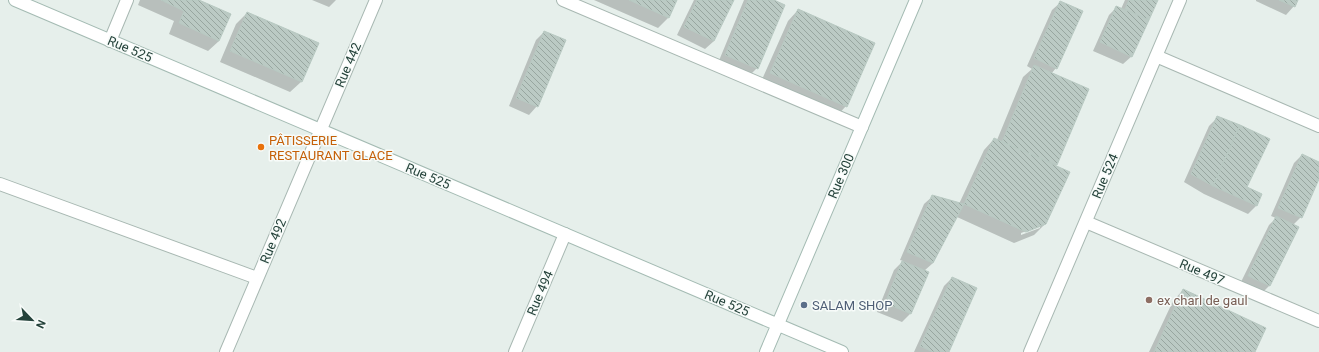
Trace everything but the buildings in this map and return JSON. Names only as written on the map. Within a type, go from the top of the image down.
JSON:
[{"type":"street","name":"Rue 525","points":[[15,0],[842,352]]},
{"type":"street","points":[[110,41],[127,0]]},
{"type":"street","name":"Rue 442","points":[[320,130],[376,0]]},
{"type":"street","points":[[563,0],[862,127]]},
{"type":"street","name":"Rue 300","points":[[766,352],[916,0]]},
{"type":"street","name":"Rue 524","points":[[1030,352],[1180,0]]},
{"type":"street","points":[[1156,56],[1319,126]]},
{"type":"street","name":"Rue 492","points":[[226,352],[320,130]]},
{"type":"street","points":[[0,184],[257,278]]},
{"type":"street","name":"Rue 497","points":[[1086,222],[1319,321]]},
{"type":"street","name":"Rue 494","points":[[515,352],[565,234]]},
{"type":"place","name":"PÂTISSERIE RESTAURANT GLACE","points":[[261,147]]},
{"type":"place","name":"ex charl de gaul","points":[[1149,300]]},
{"type":"place","name":"SALAM SHOP","points":[[804,305]]}]
